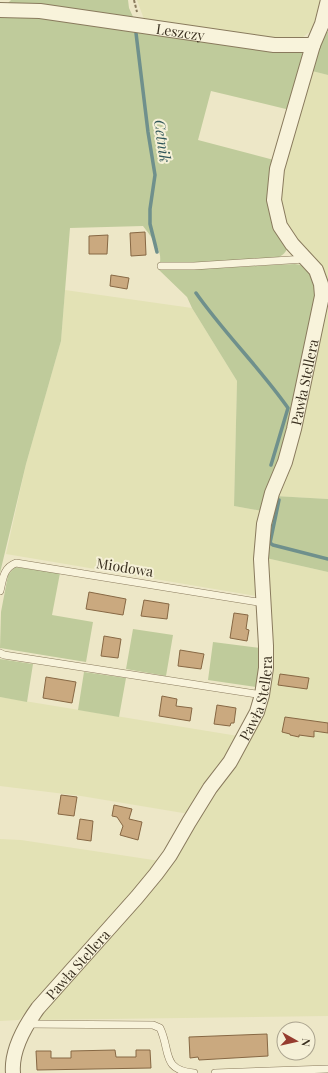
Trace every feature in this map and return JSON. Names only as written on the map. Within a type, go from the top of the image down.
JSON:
[{"type":"street","points":[[313,45],[322,24],[328,0]]},
{"type":"street","name":"Leszczy","points":[[0,10],[40,11],[274,45],[313,45]]},
{"type":"street","name":"Pawła Stellera","points":[[13,1073],[15,1053],[26,1024],[38,1008],[137,897],[170,855],[210,788],[230,762],[257,712],[262,695],[266,668],[261,559],[264,524],[272,493],[285,462],[294,429],[322,296],[321,284],[316,270],[305,260],[280,226],[274,200],[277,169],[313,45]]},
{"type":"lane","points":[[161,266],[194,266],[305,260]]},
{"type":"lane","name":"Miodowa","points":[[0,591],[5,570],[10,565],[16,563],[264,603]]},
{"type":"lane","points":[[0,653],[4,655],[262,695]]},
{"type":"lane","points":[[26,1024],[153,1025],[160,1028],[162,1032],[168,1059],[173,1067],[194,1073]]},
{"type":"lane","points":[[215,1073],[328,1068]]},
{"type":"green space","points":[[11,0],[128,0],[129,8],[134,19],[23,3],[8,3]]},
{"type":"green space","points":[[137,0],[322,0],[313,29],[303,37],[292,41],[145,22]]},
{"type":"green space","points":[[10,15],[65,20],[298,50],[304,55],[290,110],[211,91],[198,140],[274,160],[287,249],[283,254],[278,257],[266,259],[177,263],[160,262],[158,247],[143,226],[70,228],[61,341],[26,464],[0,573],[0,16]]},
{"type":"green space","points":[[325,31],[328,32],[328,75],[312,71]]},
{"type":"green space","points":[[312,71],[328,75],[328,499],[275,496],[324,304],[295,237],[285,223],[278,187]]},
{"type":"green space","points":[[295,264],[308,268],[318,287],[290,429],[262,511],[234,506],[237,381],[192,308],[187,297],[158,269],[197,269]]},
{"type":"green space","points":[[65,290],[192,308],[237,381],[234,506],[262,511],[256,596],[6,554],[26,464],[61,341]]},
{"type":"green space","points":[[275,496],[328,499],[328,572],[266,558],[268,524]]},
{"type":"green space","points":[[266,558],[328,572],[328,1016],[36,1020],[116,927],[248,739],[267,706],[271,670]]},
{"type":"green space","points":[[15,567],[60,573],[52,615],[93,622],[86,662],[0,648],[1,612],[8,575]]},
{"type":"green space","points":[[133,629],[173,635],[166,676],[126,669]]},
{"type":"green space","points":[[213,642],[261,648],[259,680],[256,687],[208,680]]},
{"type":"green space","points":[[0,659],[33,664],[27,702],[0,697]]},
{"type":"green space","points":[[84,672],[126,678],[119,717],[78,710]]},
{"type":"green space","points":[[0,697],[238,736],[189,814],[81,796],[0,786]]},
{"type":"green space","points":[[0,839],[21,840],[160,861],[19,1020],[0,1021]]},
{"type":"building","points":[[145,232],[146,255],[131,256],[130,233]]},
{"type":"building","points":[[108,235],[107,254],[89,254],[89,236]]},
{"type":"building","points":[[111,275],[129,278],[127,289],[110,286]]},
{"type":"building","points":[[89,592],[126,599],[123,615],[86,609]]},
{"type":"building","points":[[144,600],[169,604],[167,619],[141,616]]},
{"type":"building","points":[[234,613],[248,615],[246,629],[249,630],[247,641],[230,638]]},
{"type":"building","points":[[104,636],[121,639],[118,658],[101,656]]},
{"type":"building","points":[[180,650],[204,654],[201,669],[178,666]]},
{"type":"building","points":[[280,674],[309,678],[307,689],[278,685]]},
{"type":"building","points":[[46,677],[76,682],[72,703],[43,698]]},
{"type":"building","points":[[162,696],[177,699],[176,706],[192,708],[190,721],[159,716]]},
{"type":"building","points":[[217,705],[236,708],[234,723],[231,723],[230,726],[214,724]]},
{"type":"building","points":[[285,717],[328,723],[328,733],[314,731],[314,737],[299,735],[299,737],[290,735],[282,732]]},
{"type":"building","points":[[61,795],[77,797],[74,816],[58,814]]},
{"type":"building","points":[[114,805],[132,809],[129,819],[142,822],[138,840],[120,835],[123,826],[117,817],[112,816]]},
{"type":"building","points":[[80,819],[93,821],[91,841],[77,839]]},
{"type":"building","points":[[267,1034],[268,1056],[199,1060],[198,1057],[190,1058],[189,1037]]},
{"type":"building","points":[[115,1050],[116,1057],[136,1057],[136,1050],[150,1050],[151,1068],[37,1070],[36,1051],[51,1051],[51,1058],[71,1058],[71,1051]]},
{"type":"waterway","name":"Cetnik","points":[[136,33],[148,132],[155,175],[150,209],[150,224],[157,252]]},
{"type":"waterway","name":"Cetnik","points":[[196,293],[288,408],[271,465]]},
{"type":"waterway","name":"Cetnik","points":[[279,500],[270,543],[328,559]]}]
